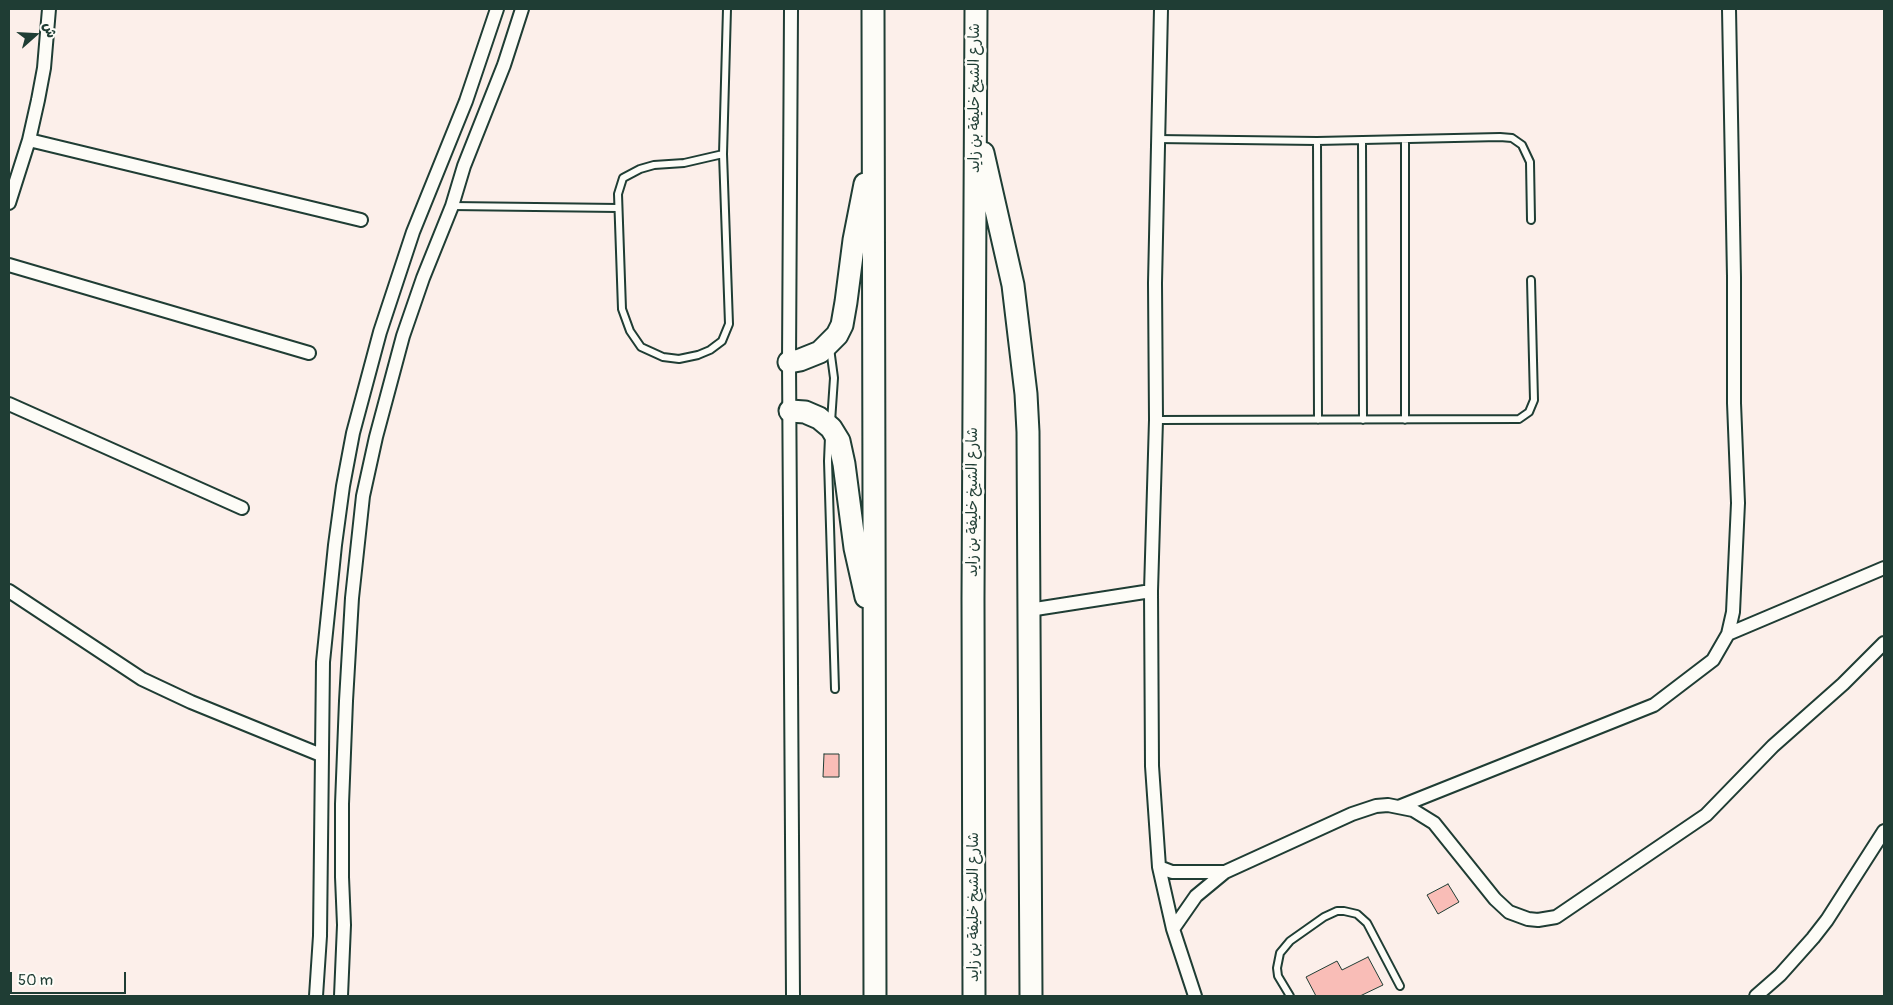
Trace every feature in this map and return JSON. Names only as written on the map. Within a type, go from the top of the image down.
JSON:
[{"type":"highway","points":[[873,9],[875,996]]},
{"type":"highway","name":"شارع الشيخ خليفة بن زايد","points":[[974,996],[973,578],[976,9]]},
{"type":"highway","points":[[975,120],[1006,250],[1023,358],[1028,432],[1031,996]]},
{"type":"highway","points":[[789,362],[812,357],[837,335],[844,314],[854,240],[874,152]]},
{"type":"highway","points":[[790,411],[812,415],[831,428],[841,449],[856,548],[875,631]]},
{"type":"street","points":[[9,203],[29,140],[44,68],[48,9]]},
{"type":"street","points":[[316,996],[320,936],[323,662],[343,486],[353,433],[380,332],[413,232],[466,101],[497,9]]},
{"type":"street","points":[[341,996],[344,925],[342,814],[346,701],[352,598],[363,496],[378,429],[403,336],[423,278],[452,206],[464,166],[504,65],[522,9]]},
{"type":"street","points":[[791,9],[789,362],[793,996]]},
{"type":"street","points":[[1161,9],[1157,139],[1156,420],[1151,591],[1152,766],[1159,867],[1173,929],[1195,996]]},
{"type":"street","points":[[1401,806],[1654,705],[1713,660],[1728,634],[1733,612],[1738,504],[1734,403],[1734,277],[1729,9]]},
{"type":"street","points":[[29,140],[360,220]]},
{"type":"street","points":[[9,265],[309,353]]},
{"type":"street","points":[[9,404],[242,508]]},
{"type":"street","points":[[1728,634],[1884,568]]},
{"type":"street","points":[[9,591],[142,680],[321,755]]},
{"type":"street","points":[[1028,610],[1151,591]]},
{"type":"street","points":[[1173,929],[1196,896],[1225,872],[1364,809],[1388,805],[1401,806],[1413,810],[1434,823],[1494,899],[1509,912],[1528,920],[1556,916],[1706,815],[1768,751],[1843,684],[1884,642]]},
{"type":"street","points":[[1756,996],[1780,975],[1814,938],[1884,831]]},
{"type":"street","points":[[1159,867],[1172,872],[1225,872]]},
{"type":"lane","points":[[723,154],[684,164],[654,165],[622,178],[618,194],[618,208],[622,309],[630,331],[641,347],[663,357],[679,360],[710,350],[722,341],[729,324],[723,154],[727,9]]},
{"type":"lane","points":[[1157,139],[1362,141],[1512,138],[1518,141],[1526,150],[1530,162],[1530,220]]},
{"type":"lane","points":[[1405,140],[1405,420]]},
{"type":"lane","points":[[1317,141],[1318,420]]},
{"type":"lane","points":[[1362,141],[1363,420]]},
{"type":"lane","points":[[452,206],[618,208]]},
{"type":"lane","points":[[1156,420],[1513,420],[1525,416],[1529,412],[1534,400],[1532,280]]},
{"type":"lane","points":[[829,344],[834,378],[828,461],[835,688]]},
{"type":"lane","points":[[1290,996],[1278,976],[1277,968],[1280,953],[1290,941],[1324,917],[1337,911],[1357,914],[1367,923],[1400,986]]},
{"type":"building","points":[[824,754],[839,754],[839,777],[823,777]]},
{"type":"building","points":[[1448,884],[1459,902],[1438,914],[1427,895]]},
{"type":"building","points":[[1368,957],[1383,985],[1360,996],[1316,996],[1306,977],[1337,961],[1342,970]]}]
